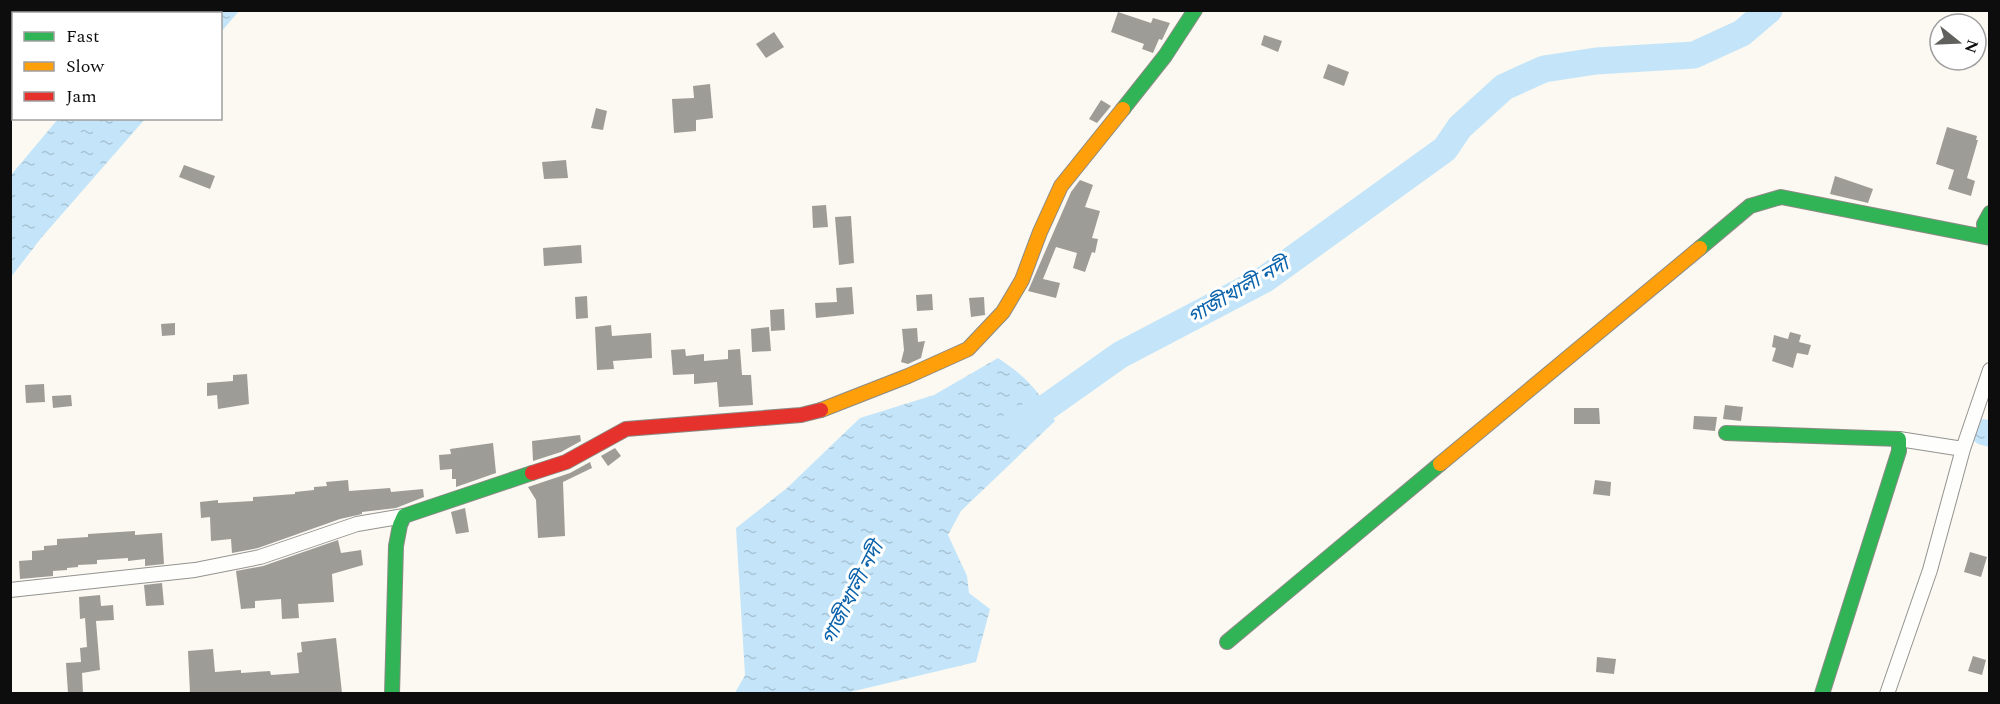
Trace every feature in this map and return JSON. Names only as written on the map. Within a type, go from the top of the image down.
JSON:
[{"type":"street","points":[[10,591],[195,570],[260,557],[357,524],[404,516],[567,462],[626,429],[801,415],[824,410],[968,349],[1003,312],[1022,280],[1061,186],[1165,56],[1195,10]]},
{"type":"street","points":[[1227,642],[1750,206],[1781,197],[1987,237]]},
{"type":"street","points":[[1987,237],[1983,229],[1989,213]]},
{"type":"street","points":[[1887,693],[1930,570],[1963,449],[1989,370]]},
{"type":"street","points":[[1726,433],[1884,437],[1963,449]]},
{"type":"street","points":[[1822,693],[1899,451],[1899,440]]},
{"type":"street","points":[[392,693],[396,546],[404,516]]},
{"type":"water","points":[[148,10],[239,10],[222,31],[222,12],[146,12]]},
{"type":"water","points":[[57,120],[144,120],[42,237],[11,277],[11,175]]},
{"type":"water","points":[[998,358],[1031,385],[1044,401],[1055,421],[961,511],[948,535],[967,576],[969,593],[990,609],[976,662],[846,693],[735,693],[745,675],[736,528],[787,488],[860,418],[934,395]]},
{"type":"water","points":[[1982,419],[1989,420],[1989,447],[1973,440],[1974,424]]},
{"type":"building","points":[[1118,12],[1151,23],[1153,18],[1170,23],[1153,53],[1142,49],[1144,44],[1111,32]]},
{"type":"building","points":[[774,32],[784,47],[766,58],[756,44]]},
{"type":"building","points":[[1264,35],[1282,41],[1278,52],[1261,45]]},
{"type":"building","points":[[1328,64],[1349,72],[1344,86],[1323,78]]},
{"type":"building","points":[[710,84],[713,118],[696,120],[696,131],[674,133],[672,99],[694,98],[693,86]]},
{"type":"building","points":[[1101,100],[1111,106],[1097,123],[1089,119]]},
{"type":"building","points":[[596,108],[607,111],[603,130],[591,128]]},
{"type":"building","points":[[1947,127],[1977,136],[1976,140],[1978,140],[1967,178],[1975,181],[1971,196],[1948,189],[1954,170],[1936,164]]},
{"type":"building","points":[[566,160],[568,178],[544,179],[542,162]]},
{"type":"building","points":[[184,165],[215,176],[210,189],[179,177]]},
{"type":"building","points":[[1835,176],[1873,189],[1868,203],[1830,194]]},
{"type":"building","points":[[1080,180],[1093,185],[1085,207],[1100,211],[1092,238],[1098,239],[1095,253],[1092,252],[1085,272],[1073,268],[1077,253],[1056,247],[1043,279],[1060,283],[1056,298],[1028,291],[1071,192]]},
{"type":"building","points":[[826,205],[828,227],[813,228],[812,206]]},
{"type":"building","points":[[851,216],[854,263],[839,265],[835,217]]},
{"type":"building","points":[[581,245],[582,263],[544,266],[543,248]]},
{"type":"building","points":[[852,287],[854,314],[816,318],[815,303],[837,302],[836,288]]},
{"type":"building","points":[[932,294],[933,310],[917,311],[916,295]]},
{"type":"building","points":[[587,296],[588,318],[576,319],[575,297]]},
{"type":"building","points":[[984,297],[985,315],[971,317],[969,298]]},
{"type":"building","points":[[784,309],[785,330],[771,331],[770,310]]},
{"type":"building","points":[[175,323],[175,335],[162,336],[161,324]]},
{"type":"building","points":[[611,325],[612,336],[651,333],[652,358],[613,361],[614,369],[597,370],[595,327]]},
{"type":"building","points":[[769,327],[771,351],[752,352],[751,329]]},
{"type":"building","points":[[917,328],[918,342],[925,341],[921,358],[908,364],[901,362],[904,350],[902,329]]},
{"type":"building","points":[[1790,332],[1801,335],[1799,342],[1811,345],[1808,355],[1797,353],[1793,368],[1772,361],[1776,348],[1772,347],[1774,335],[1788,339]]},
{"type":"building","points":[[685,349],[686,356],[704,354],[704,361],[728,359],[728,350],[740,349],[742,375],[751,375],[753,405],[719,407],[717,382],[694,384],[694,374],[673,375],[671,350]]},
{"type":"building","points":[[247,374],[249,404],[218,409],[217,395],[207,396],[207,383],[233,381],[233,375]]},
{"type":"building","points":[[44,384],[45,402],[26,403],[25,385]]},
{"type":"building","points":[[71,395],[72,406],[53,408],[52,396]]},
{"type":"building","points":[[1725,405],[1743,407],[1741,421],[1723,419]]},
{"type":"building","points":[[1574,408],[1599,408],[1600,424],[1574,424]]},
{"type":"building","points":[[1694,416],[1717,417],[1715,431],[1693,429]]},
{"type":"building","points":[[580,435],[581,441],[561,452],[533,461],[532,441]]},
{"type":"building","points":[[493,443],[496,473],[456,487],[456,479],[452,479],[452,469],[440,470],[439,455],[451,454],[450,449]]},
{"type":"building","points":[[615,448],[621,456],[608,466],[601,456]]},
{"type":"building","points":[[590,462],[592,468],[563,482],[565,536],[538,538],[536,500],[528,487],[570,473]]},
{"type":"building","points":[[348,480],[349,491],[390,488],[391,492],[423,489],[424,497],[396,508],[362,512],[362,514],[340,519],[258,548],[232,553],[231,539],[211,541],[210,517],[201,518],[200,502],[253,501],[253,497],[295,494],[295,492],[314,490],[314,487],[327,486],[326,482]]},
{"type":"building","points":[[1595,480],[1611,482],[1610,496],[1593,494]]},
{"type":"building","points":[[465,508],[469,532],[456,534],[451,512]]},
{"type":"building","points":[[135,531],[135,535],[162,533],[164,564],[145,566],[145,559],[97,560],[97,564],[78,565],[78,567],[67,568],[67,570],[53,571],[53,576],[20,579],[19,561],[32,560],[32,551],[44,550],[44,546],[57,545],[57,539],[88,537],[88,534]]},
{"type":"building","points":[[338,540],[341,553],[361,550],[363,565],[332,574],[334,602],[298,604],[299,618],[282,619],[281,599],[255,601],[255,608],[241,609],[236,571],[263,566]]},
{"type":"building","points":[[1970,552],[1987,557],[1981,577],[1964,572]]},
{"type":"building","points":[[162,583],[164,605],[146,606],[144,585]]},
{"type":"building","points":[[100,595],[101,606],[113,605],[114,620],[96,621],[100,670],[82,673],[83,693],[68,693],[66,663],[81,662],[80,648],[87,647],[85,618],[80,619],[79,597]]},
{"type":"building","points":[[336,638],[342,693],[190,693],[188,651],[213,649],[215,672],[270,671],[271,675],[299,673],[297,653],[302,652],[301,642]]},
{"type":"building","points":[[1973,656],[1986,660],[1982,675],[1968,671]]},
{"type":"building","points":[[1597,657],[1616,659],[1614,674],[1596,672]]},
{"type":"waterway","name":"গাজীখালী নদী","points":[[1014,424],[1048,406],[1120,355],[1265,279],[1445,149],[1460,127],[1504,87],[1544,69],[1596,61],[1694,55],[1742,33],[1769,10]]},
{"type":"traffic: fast","points":[[1123,109],[1165,56],[1195,10]]},
{"type":"traffic: fast","points":[[1700,248],[1750,206],[1781,197],[1990,238]]},
{"type":"traffic: fast","points":[[1985,237],[1984,224],[1990,213]]},
{"type":"traffic: fast","points":[[1726,433],[1899,439],[1899,451],[1822,694]]},
{"type":"traffic: fast","points":[[1227,642],[1440,464]]},
{"type":"traffic: fast","points":[[392,694],[396,546],[404,516],[532,473]]},
{"type":"traffic: slow","points":[[821,410],[908,376],[968,349],[1003,312],[1022,280],[1061,186],[1123,109]]},
{"type":"traffic: slow","points":[[1440,464],[1700,248]]},
{"type":"traffic: jam","points":[[532,473],[566,462],[626,429],[801,415],[821,410]]}]
